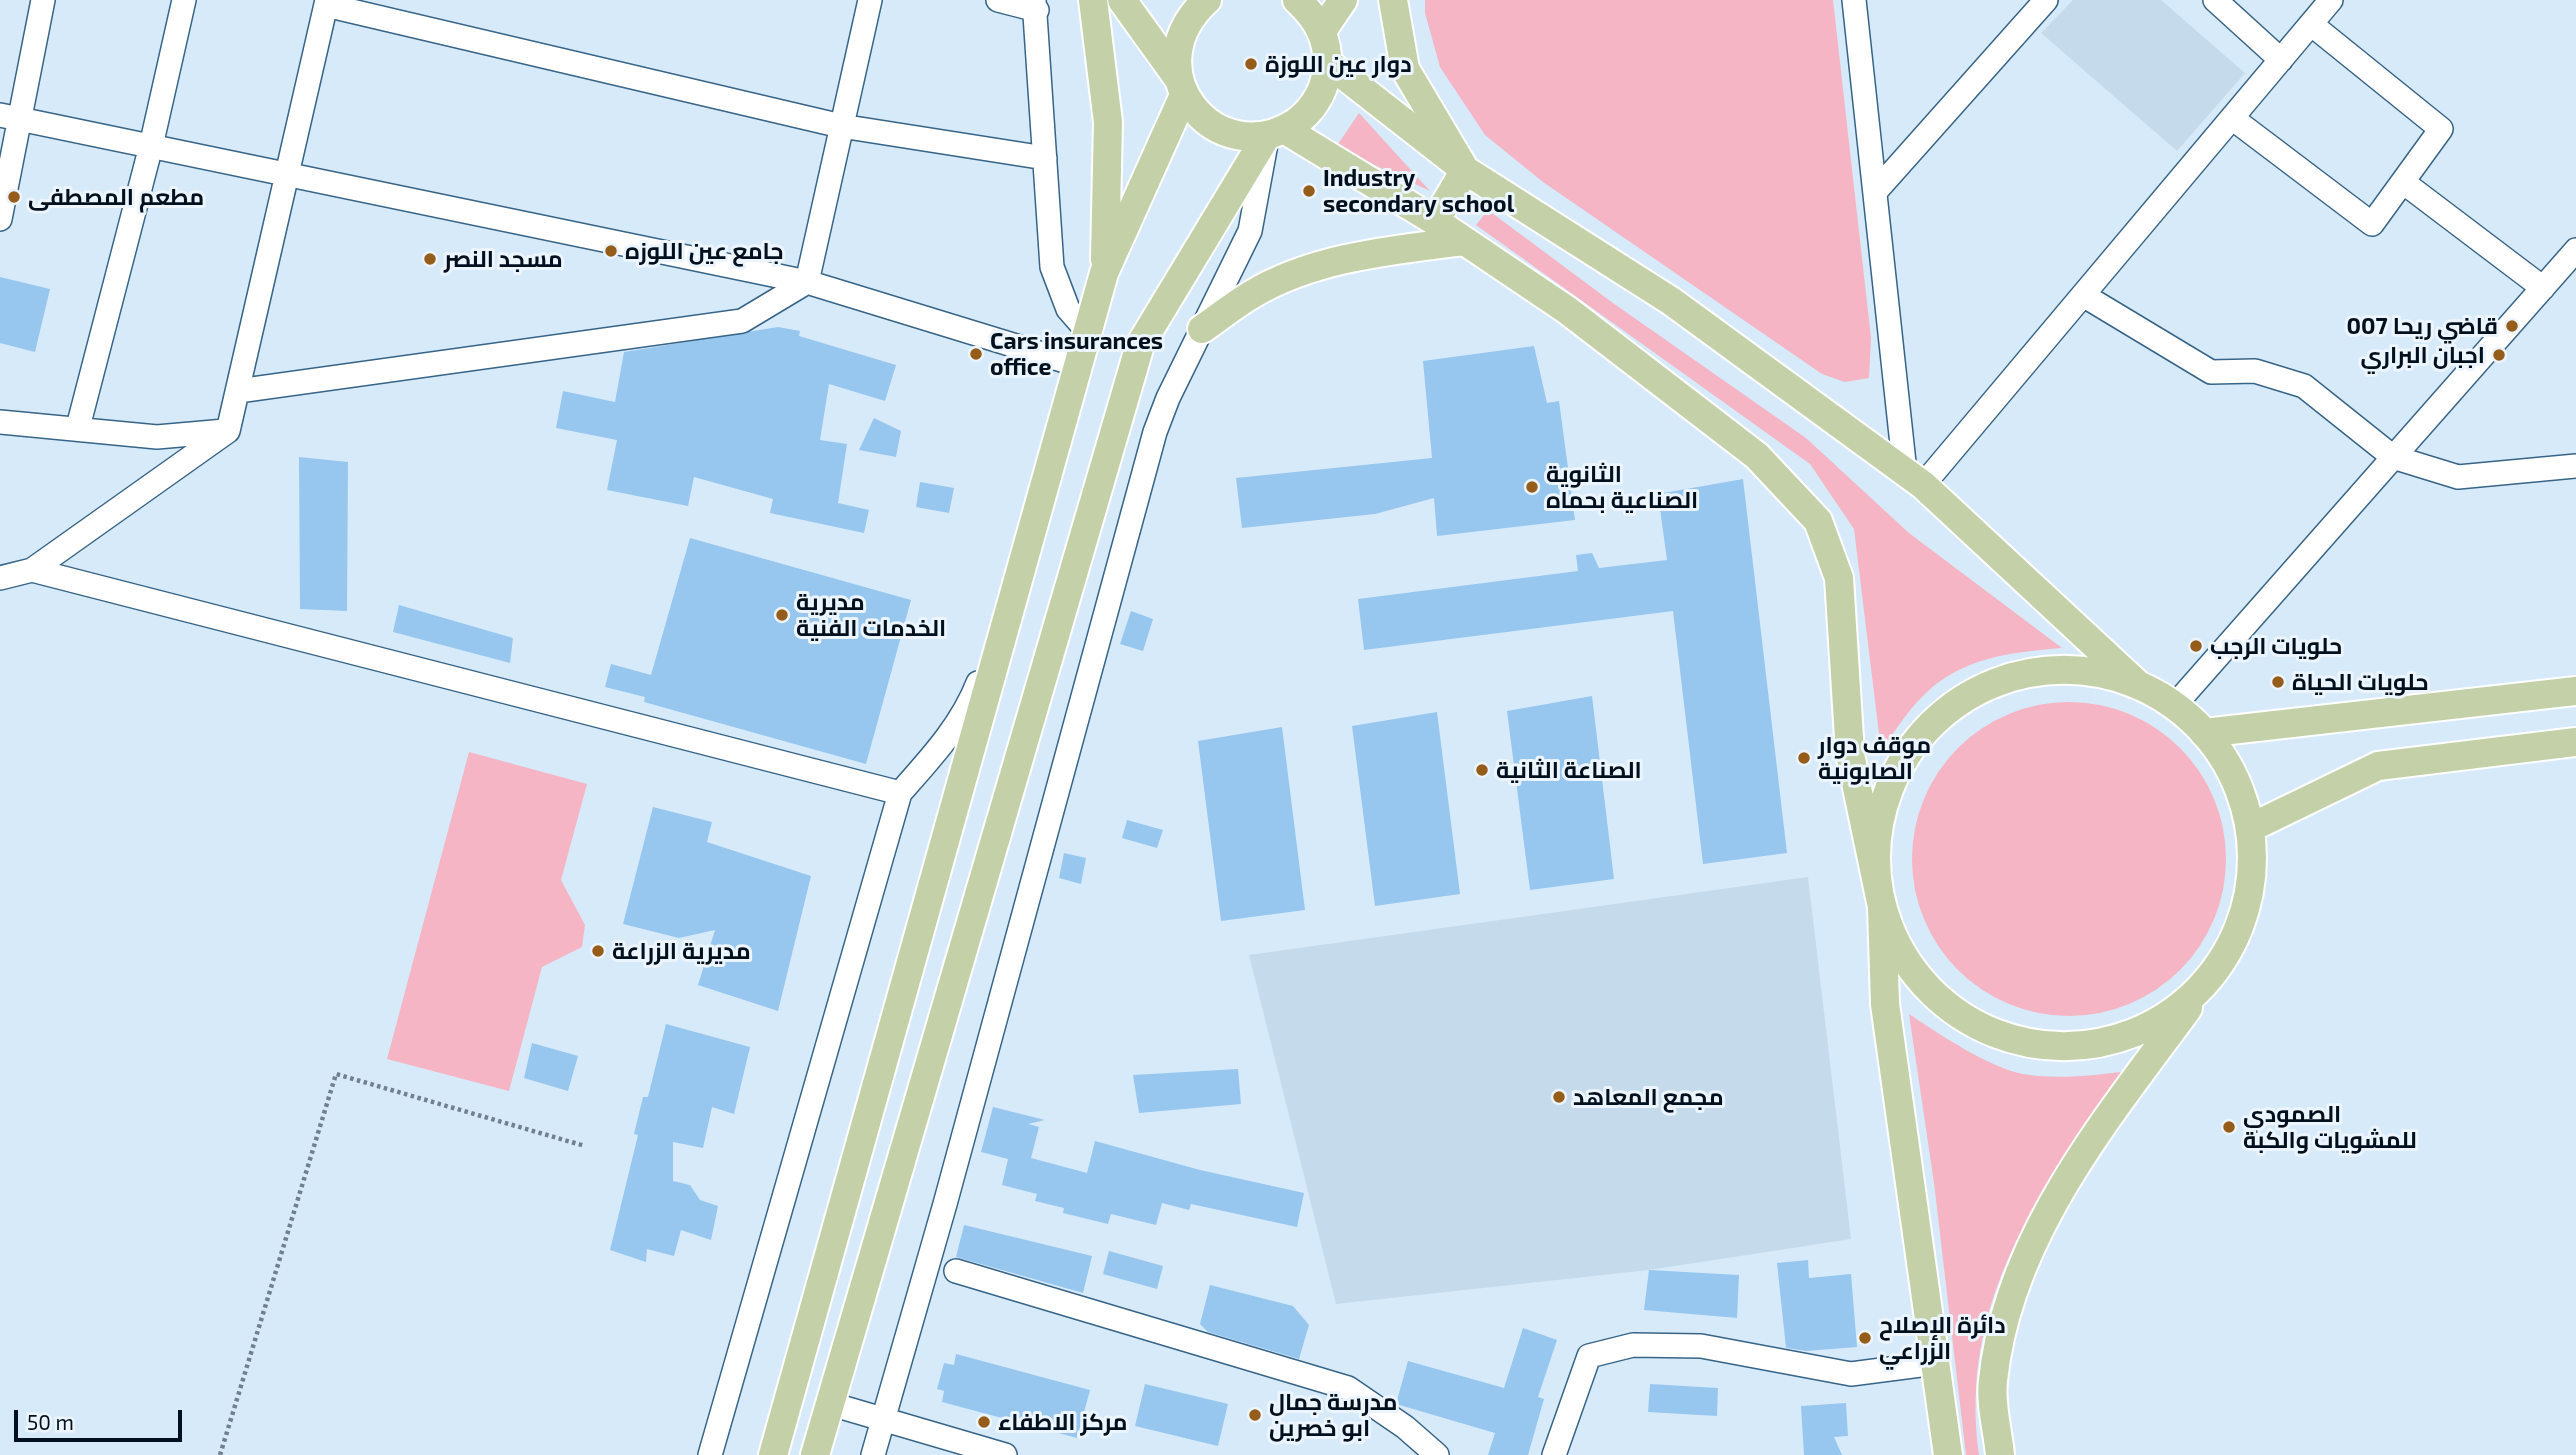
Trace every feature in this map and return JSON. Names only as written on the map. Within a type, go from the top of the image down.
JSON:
[{"type":"main road","points":[[1093,0],[1108,122],[1104,273]]},
{"type":"main road","points":[[1122,0],[1199,114],[1219,129],[1242,136],[1276,132],[1302,118],[1316,102],[1325,83],[1328,63],[1322,31],[1311,13],[1297,0]]},
{"type":"main road","points":[[773,1455],[1104,273],[1181,86],[1176,54],[1181,32],[1193,13],[1207,0]]},
{"type":"main road","points":[[1322,31],[1343,0]]},
{"type":"main road","points":[[1393,0],[1405,69],[1465,170]]},
{"type":"main road","points":[[1328,63],[1465,170],[1671,301],[1914,478],[2140,686],[2174,706],[2204,733],[2225,761],[2236,783],[2250,828],[2252,869],[2245,909],[2230,947],[2118,1103],[2045,1217],[2010,1293],[1992,1383],[2000,1455]]},
{"type":"main road","points":[[1276,132],[1435,221],[1567,310],[1757,456],[1818,521],[1839,578],[1850,754],[1882,907],[1895,942],[1914,972],[1940,1000],[1970,1021],[2004,1036],[2028,1042],[2077,1045],[2114,1040],[2148,1026],[2169,1013],[2207,981]]},
{"type":"main road","points":[[820,1454],[831,1404],[1140,345],[1276,132]]},
{"type":"main road","points":[[1435,221],[1465,170]]},
{"type":"main road","points":[[1202,329],[1252,294],[1309,269],[1406,248],[1464,240]]},
{"type":"main road","points":[[1948,1455],[1885,1004],[1882,907],[1875,860],[1880,814],[1897,770],[1917,741],[1960,701],[2002,680],[2048,671],[2095,673],[2140,686]]},
{"type":"main road","points":[[2204,733],[2576,691]]},
{"type":"main road","points":[[2250,828],[2378,766],[2576,742]]},
{"type":"street","points":[[0,219],[9,117],[43,0]]},
{"type":"street","points":[[78,427],[151,146],[184,0]]},
{"type":"street","points":[[238,391],[742,321],[807,282],[870,0]]},
{"type":"street","points":[[998,0],[1035,5],[1050,252],[1056,282],[1068,309],[1088,332]]},
{"type":"street","points":[[1854,0],[1875,192],[1914,478]]},
{"type":"street","points":[[1875,192],[2046,0]]},
{"type":"street","points":[[2215,0],[2281,60]]},
{"type":"street","points":[[1914,478],[2083,295],[2331,0]]},
{"type":"street","points":[[0,578],[32,570],[228,431],[327,2],[841,126],[1045,158]]},
{"type":"street","points":[[2232,118],[2372,225],[2441,130],[2311,24]]},
{"type":"street","points":[[9,117],[807,282],[1078,365]]},
{"type":"street","points":[[873,1455],[1155,432],[1168,398],[1250,231],[1276,132]]},
{"type":"street","points":[[2403,182],[2543,288]]},
{"type":"street","points":[[2174,706],[2576,250]]},
{"type":"street","points":[[2083,295],[2211,372],[2255,371],[2304,386],[2334,407],[2393,457],[2458,477],[2576,466]]},
{"type":"street","points":[[0,422],[78,427],[157,437],[228,431]]},
{"type":"street","points":[[32,570],[900,793]]},
{"type":"street","points":[[710,1455],[900,793],[939,749],[967,711],[1016,589]]},
{"type":"street","points":[[956,1271],[1348,1388],[1405,1427],[1437,1455]]},
{"type":"street","points":[[1554,1455],[1589,1356],[1633,1345],[1701,1346],[1851,1374],[1936,1363]]},
{"type":"street","points":[[831,1404],[1005,1455]]},
{"type":"path","points":[[220,1455],[336,1074],[585,1146]]},
{"type":"shaded area","points":[[1425,0],[1833,0],[1871,338],[1869,378],[1845,382],[1822,374],[1543,182],[1485,135],[1440,67],[1425,13]]},
{"type":"shaded area","points":[[2073,0],[2161,0],[2245,73],[2177,151],[2041,33]]},
{"type":"shaded area","points":[[1359,113],[1430,191],[1336,147]]},
{"type":"shaded area","points":[[1488,210],[1613,303],[1806,438],[1909,533],[2062,648],[2005,655],[1951,674],[1916,704],[1881,750],[1854,529],[1810,464],[1476,225]]},
{"type":"shaded area","points":[[2069,702],[2100,705],[2129,714],[2156,729],[2180,748],[2199,772],[2214,799],[2223,828],[2226,859],[2223,890],[2214,919],[2199,946],[2180,970],[2156,989],[2129,1004],[2100,1013],[2069,1016],[2038,1013],[2009,1004],[1982,989],[1958,970],[1939,946],[1924,919],[1915,890],[1912,859],[1915,828],[1924,799],[1939,772],[1958,748],[1982,729],[2009,714],[2038,705]]},
{"type":"shaded area","points":[[469,752],[587,784],[561,880],[585,925],[582,947],[542,967],[509,1091],[387,1059]]},
{"type":"shaded area","name":"مجمع المعاهد","points":[[1808,877],[1851,1239],[1649,1270],[1336,1304],[1249,955]]},
{"type":"shaded area","points":[[1909,1014],[1995,1065],[2023,1074],[2063,1077],[2130,1071],[2066,1158],[2038,1202],[2013,1248],[1994,1296],[1981,1346],[1976,1398],[1979,1455],[1966,1455],[1934,1183]]},
{"type":"building","points":[[0,277],[50,289],[35,352],[0,343]]},
{"type":"building","points":[[778,327],[800,331],[799,336],[896,365],[885,401],[829,384],[820,440],[847,444],[838,503],[869,510],[864,533],[770,513],[773,499],[694,477],[688,506],[607,490],[617,440],[556,428],[563,391],[615,402],[624,352]]},
{"type":"building","points":[[1534,346],[1547,403],[1559,401],[1575,520],[1437,536],[1434,498],[1375,514],[1242,528],[1236,478],[1432,458],[1423,361]]},
{"type":"building","points":[[874,418],[901,431],[896,457],[859,450]]},
{"type":"building","points":[[299,457],[348,462],[347,611],[300,609]]},
{"type":"building","points":[[1743,479],[1787,853],[1703,864],[1673,611],[1364,650],[1358,599],[1578,571],[1576,555],[1592,553],[1599,568],[1667,560],[1658,494]]},
{"type":"building","points":[[920,482],[954,488],[949,513],[916,507]]},
{"type":"building","points":[[690,538],[911,600],[866,764],[644,702],[645,697],[605,687],[611,664],[651,675]]},
{"type":"building","points":[[399,605],[513,638],[510,663],[393,632]]},
{"type":"building","points":[[1131,611],[1153,619],[1143,651],[1120,644]]},
{"type":"building","points":[[1592,696],[1614,879],[1530,890],[1507,711]]},
{"type":"building","points":[[1437,712],[1460,894],[1375,906],[1352,726]]},
{"type":"building","points":[[1282,727],[1305,910],[1221,921],[1198,741]]},
{"type":"building","points":[[653,807],[712,822],[707,842],[811,876],[778,1011],[698,985],[715,930],[679,938],[623,924]]},
{"type":"building","points":[[1127,820],[1163,830],[1157,848],[1122,838]]},
{"type":"building","points":[[1064,853],[1086,858],[1081,884],[1059,878]]},
{"type":"building","points":[[666,1024],[750,1047],[734,1114],[712,1107],[703,1148],[673,1142],[673,1181],[690,1185],[700,1200],[718,1206],[711,1240],[681,1230],[674,1256],[647,1249],[646,1262],[610,1250],[638,1135],[634,1134],[643,1097],[648,1097]]},
{"type":"building","points":[[532,1043],[578,1056],[568,1091],[524,1078]]},
{"type":"building","points":[[1238,1069],[1241,1104],[1139,1113],[1133,1075]]},
{"type":"building","points":[[993,1107],[1045,1120],[1028,1124],[1039,1127],[1031,1158],[1087,1173],[1095,1141],[1200,1170],[1304,1193],[1297,1227],[1191,1204],[1189,1210],[1162,1203],[1156,1225],[1111,1214],[1108,1224],[1063,1213],[1064,1208],[1035,1201],[1037,1194],[1002,1185],[1008,1159],[981,1152]]},
{"type":"building","points":[[964,1225],[1092,1256],[1083,1293],[956,1257]]},
{"type":"building","points":[[1109,1251],[1163,1266],[1157,1289],[1103,1274]]},
{"type":"building","points":[[1808,1260],[1809,1278],[1851,1274],[1857,1347],[1806,1351],[1786,1348],[1777,1263]]},
{"type":"building","points":[[1649,1270],[1739,1275],[1737,1318],[1644,1310]]},
{"type":"building","points":[[1210,1285],[1293,1306],[1309,1325],[1299,1359],[1208,1332],[1200,1324]]},
{"type":"building","points":[[1523,1328],[1557,1340],[1538,1397],[1544,1399],[1528,1455],[1488,1455],[1495,1433],[1396,1404],[1408,1361],[1504,1388]]},
{"type":"building","points":[[956,1354],[1090,1390],[1077,1438],[942,1402],[944,1391],[937,1389],[944,1363],[954,1365]]},
{"type":"building","points":[[1145,1384],[1228,1404],[1218,1446],[1135,1426]]},
{"type":"building","points":[[1650,1384],[1718,1388],[1717,1416],[1648,1412]]},
{"type":"building","points":[[1846,1403],[1848,1436],[1834,1437],[1842,1455],[1804,1455],[1801,1406]]},
{"type":"place","name":"دوار عين اللوزة","points":[[1251,64]]},
{"type":"place","name":"Industry secondary school","points":[[1309,191]]},
{"type":"place","name":"مطعم المصطفى","points":[[14,197]]},
{"type":"place","name":"جامع عين اللوزه","points":[[611,251]]},
{"type":"place","name":"مسجد النصر","points":[[430,259]]},
{"type":"place","name":"قاضي ريحا 007","points":[[2512,326]]},
{"type":"place","name":"Cars insurances office","points":[[976,354]]},
{"type":"place","name":"اجبان البراري","points":[[2499,355]]},
{"type":"place","name":"الثانوية الصناعية بحماه","points":[[1532,487]]},
{"type":"place","name":"مديرية الخدمات الفنية","points":[[782,615]]},
{"type":"place","name":"حلويات الرجب","points":[[2196,646]]},
{"type":"place","name":"حلويات الحياة","points":[[2278,682]]},
{"type":"place","name":"موقف دوار الصابونية","points":[[1804,758]]},
{"type":"place","name":"الصناعة الثانية","points":[[1482,770]]},
{"type":"place","name":"مديرية الزراعة","points":[[598,951]]},
{"type":"place","name":"مجمع المعاهد","points":[[1559,1097]]},
{"type":"place","name":"الصمودي للمشويات والكبة","points":[[2229,1127]]},
{"type":"place","name":"دائرة الإصلاح الزراعي","points":[[1865,1338]]},
{"type":"place","name":"مدرسة جمال ابو خصرين","points":[[1255,1415]]},
{"type":"place","name":"مركز الاطفاء","points":[[984,1422]]}]
